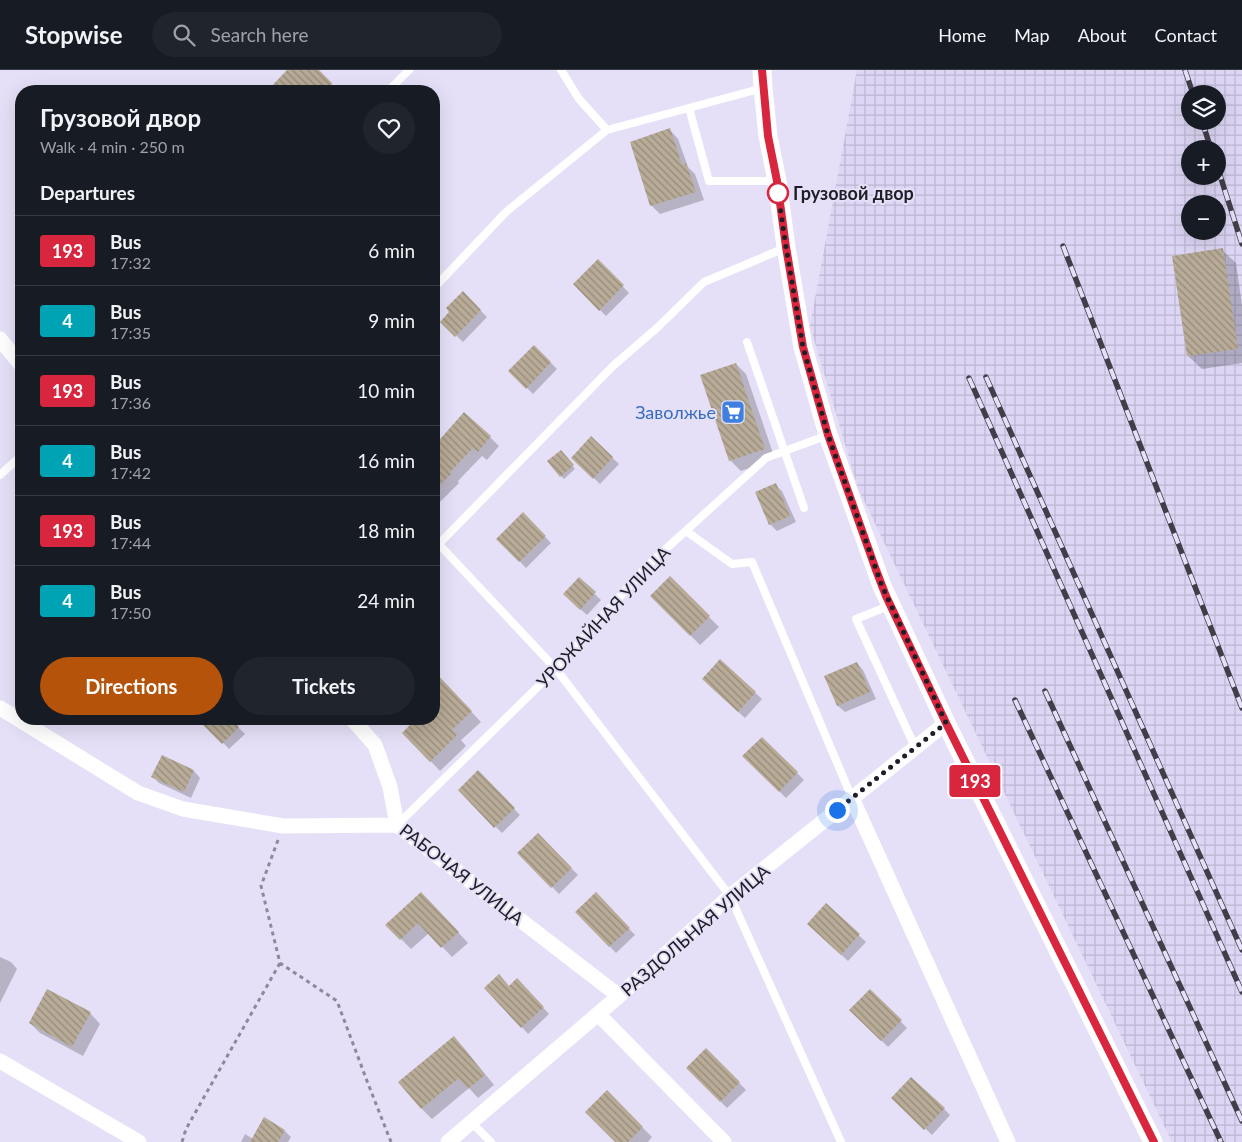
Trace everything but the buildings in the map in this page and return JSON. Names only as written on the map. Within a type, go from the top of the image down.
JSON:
[{"type":"street","points":[[762,79],[768,136],[777,181],[803,347],[828,435],[882,586],[946,723],[1154,1142]]},
{"type":"street","points":[[0,339],[15,358]]},
{"type":"street","points":[[0,708],[15,717]]},
{"type":"street","name":"РАЗДОЛЬНАЯ УЛИЦА","points":[[448,1142],[619,996],[730,896],[946,723]]},
{"type":"street","points":[[28,725],[138,793],[183,809],[283,826],[397,825]]},
{"type":"street","name":"РАБОЧАЯ УЛИЦА","points":[[357,725],[375,745],[390,786],[397,825],[619,996]]},
{"type":"street","points":[[852,798],[1008,1142]]},
{"type":"street","points":[[598,1014],[724,1142]]},
{"type":"street","points":[[0,1061],[140,1142]]},
{"type":"lane","points":[[394,85],[409,70]]},
{"type":"lane","points":[[561,70],[580,99],[607,130]]},
{"type":"lane","points":[[440,282],[506,212],[607,130],[689,108],[762,79]]},
{"type":"lane","points":[[689,108],[709,181],[777,181]]},
{"type":"lane","points":[[440,539],[613,366],[658,327],[704,282],[786,247]]},
{"type":"lane","points":[[747,342],[804,508]]},
{"type":"lane","name":"УРОЖАЙНАЯ УЛИЦА","points":[[397,825],[556,669],[647,566],[766,458],[828,435]]},
{"type":"lane","points":[[0,475],[15,461]]},
{"type":"lane","points":[[686,531],[732,564],[752,562],[852,798]]},
{"type":"lane","points":[[440,549],[556,669],[730,896],[841,1142]]},
{"type":"lane","points":[[891,605],[856,620],[915,747]]},
{"type":"lane","points":[[471,1122],[492,1142]]},
{"type":"path","points":[[182,1142],[186,1130],[280,963],[262,886],[283,826]]},
{"type":"path","points":[[280,963],[337,1001],[391,1142]]},
{"type":"shaded area","name":"Грузовой двор","points":[[857,70],[1242,70],[1242,1142],[1172,1142],[858,488],[810,326]]},
{"type":"railway","points":[[1185,70],[1190,85]]},
{"type":"railway","points":[[1205,130],[1208,140]]},
{"type":"railway","points":[[1223,185],[1242,244]]},
{"type":"railway","points":[[1063,246],[1242,708]]},
{"type":"railway","points":[[986,377],[1242,950]]},
{"type":"railway","points":[[969,378],[1242,992]]},
{"type":"railway","points":[[1045,691],[1242,1121]]},
{"type":"railway","points":[[1015,700],[1221,1142]]},
{"type":"bus line","name":"193","points":[[762,70],[768,136],[777,181],[803,347],[828,435],[876,570],[886,596],[946,723],[1154,1142]]},
{"type":"place","name":"Грузовой двор","points":[[778,193]]},
{"type":"place","name":"Заволжье","points":[[733,412]]},
{"type":"route","points":[[778,193],[803,347],[828,435],[882,586],[946,723],[837,810]]}]
